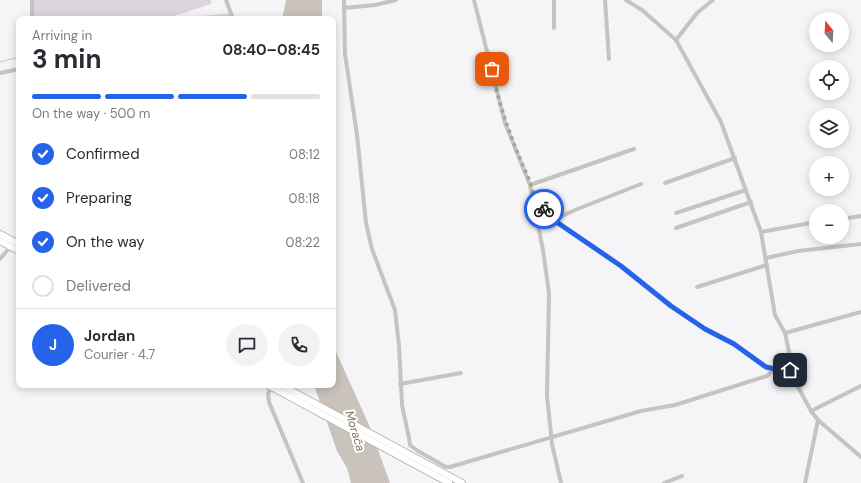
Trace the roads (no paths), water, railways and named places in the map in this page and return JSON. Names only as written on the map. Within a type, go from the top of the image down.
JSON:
[{"type":"main road","points":[[0,234],[16,243]]},
{"type":"main road","points":[[0,241],[16,243]]},
{"type":"main road","points":[[273,388],[307,403],[462,483]]},
{"type":"main road","points":[[284,388],[307,403]]},
{"type":"main road","points":[[388,446],[450,483]]},
{"type":"street","points":[[32,0],[32,16]]},
{"type":"street","points":[[226,0],[232,16]]},
{"type":"street","points":[[344,0],[345,54],[357,135],[367,229],[373,253],[395,310],[400,346],[400,384],[402,405],[410,444],[418,451],[446,467],[450,467],[494,456],[551,437],[641,411],[685,402],[767,376],[773,370]]},
{"type":"street","points":[[344,8],[375,5],[396,0]]},
{"type":"street","points":[[474,0],[505,123],[533,196],[548,285],[549,321],[547,396],[551,437],[561,483]]},
{"type":"street","points":[[554,0],[554,28]]},
{"type":"street","points":[[605,0],[609,59]]},
{"type":"street","points":[[626,0],[635,2],[676,40],[719,117],[761,232],[775,315],[785,333],[791,361],[789,372],[811,411],[818,420],[861,457]]},
{"type":"street","points":[[676,40],[697,13],[713,0]]},
{"type":"street","points":[[0,73],[16,70]]},
{"type":"street","points":[[530,185],[634,149]]},
{"type":"street","points":[[665,183],[735,158]]},
{"type":"street","points":[[554,220],[575,210],[641,184]]},
{"type":"street","points":[[676,213],[746,190]]},
{"type":"street","points":[[533,196],[554,220],[621,266],[671,306],[705,329],[734,344],[763,365],[773,370],[789,372]]},
{"type":"street","points":[[676,228],[751,202]]},
{"type":"street","points":[[849,218],[861,216]]},
{"type":"street","points":[[761,232],[809,223]]},
{"type":"street","points":[[0,259],[16,243]]},
{"type":"street","points":[[766,258],[810,250],[861,244]]},
{"type":"street","points":[[696,287],[767,265]]},
{"type":"street","points":[[785,333],[861,312]]},
{"type":"street","points":[[400,384],[461,373]]},
{"type":"street","points":[[811,411],[861,386]]},
{"type":"street","points":[[269,388],[269,402],[303,483]]},
{"type":"street","points":[[805,483],[818,420]]},
{"type":"street","points":[[664,483],[682,476]]},
{"type":"water","points":[[286,0],[322,0],[322,16],[283,16]]},
{"type":"water","name":"Morača","points":[[336,352],[369,425],[390,483],[351,483],[347,468],[337,451],[315,388],[336,388]]},
{"type":"waterway","points":[[0,62],[16,58]]}]
